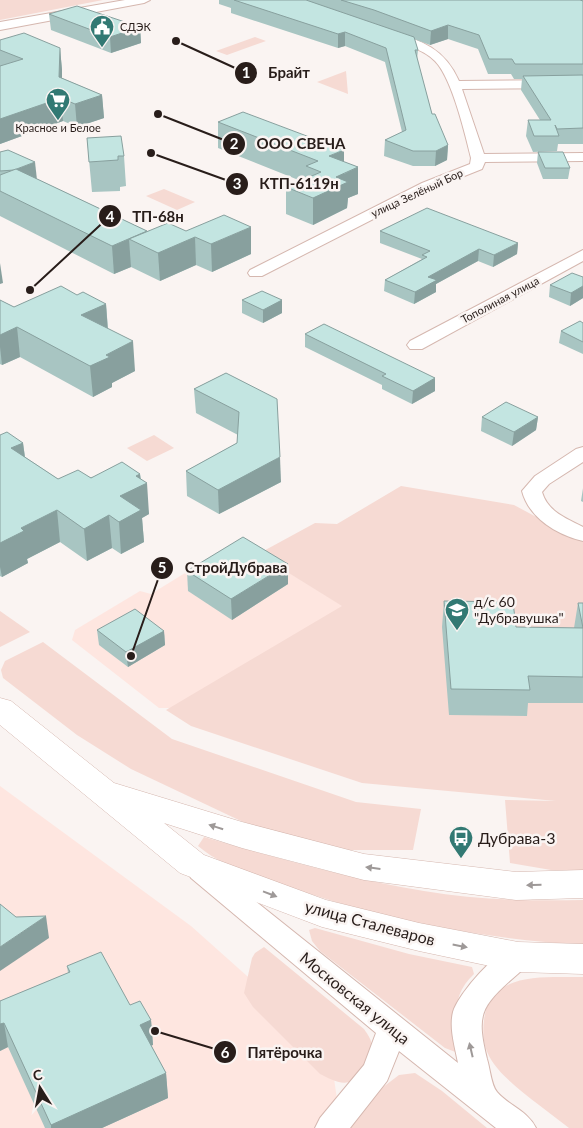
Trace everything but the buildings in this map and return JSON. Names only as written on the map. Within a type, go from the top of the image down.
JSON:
[{"type":"main road","name":"улица Сталеваров","points":[[0,709],[192,864],[322,913],[419,937],[518,957],[583,959]]},
{"type":"main road","name":"улица Сталеваров","points":[[100,790],[242,835],[364,867],[516,886],[583,884]]},
{"type":"street","points":[[0,26],[144,0]]},
{"type":"street","points":[[374,31],[432,52],[442,59],[454,85],[478,158]]},
{"type":"street","points":[[454,85],[583,84]]},
{"type":"street","name":"улица Зелёный Бор","points":[[256,273],[427,186],[478,166],[478,158],[583,157]]},
{"type":"street","name":"Тополиная улица","points":[[416,345],[583,255]]},
{"type":"street","points":[[583,453],[542,480],[532,491],[534,504],[544,514],[583,535]]},
{"type":"street","name":"Московская улица","points":[[192,864],[392,1029],[520,1128]]},
{"type":"street","points":[[482,1097],[468,1034],[468,1012],[486,985],[518,957]]},
{"type":"street","points":[[331,1128],[376,1072],[392,1029]]},
{"type":"shaded area","points":[[0,0],[103,0],[0,20]]},
{"type":"shaded area","points":[[255,37],[266,41],[227,55],[216,51]]},
{"type":"shaded area","points":[[346,71],[348,94],[317,82]]},
{"type":"shaded area","points":[[164,189],[195,202],[177,210],[146,196]]},
{"type":"shaded area","points":[[154,435],[174,448],[147,461],[127,448]]},
{"type":"shaded area","name":"д/с 60 \"Дубравушка\"","points":[[401,486],[514,505],[583,542],[583,872],[551,870],[510,863],[505,800],[556,801],[362,783],[191,726],[166,710],[342,606],[258,554],[315,523],[337,524]]},
{"type":"shaded area","points":[[258,554],[343,606],[252,661],[183,708],[159,708],[72,640],[75,630],[140,591],[151,594],[198,565]]},
{"type":"shaded area","points":[[0,611],[30,632],[0,647]]},
{"type":"shaded area","points":[[43,642],[172,739],[356,802],[421,809],[413,850],[341,850],[243,822],[131,769],[77,735],[3,678],[1,670],[5,661]]},
{"type":"shaded area","points":[[0,786],[191,926],[330,1050],[341,1128],[0,1128]]},
{"type":"shaded area","points":[[204,837],[341,874],[424,891],[504,899],[583,900],[583,945],[465,932],[427,925],[352,906],[314,895],[225,863],[198,846]]},
{"type":"shaded area","points":[[315,928],[409,954],[472,967],[474,974],[461,992],[456,1011],[458,1053],[445,1048],[320,951],[312,941],[309,930]]},
{"type":"shaded area","points":[[264,947],[367,1033],[371,1040],[372,1051],[361,1072],[353,1080],[342,1083],[320,1074],[253,1007],[244,993],[252,958],[255,953]]},
{"type":"shaded area","points":[[583,977],[583,1128],[569,1128],[518,1089],[500,1072],[486,1049],[483,1026],[488,1004],[497,992],[508,985],[522,980],[537,978]]},
{"type":"shaded area","points":[[415,1073],[442,1091],[487,1128],[347,1128],[378,1091],[399,1075]]},
{"type":"place","name":"Брайт","points":[[176,41]]},
{"type":"place","name":"СДЭК","points":[[102,48]]},
{"type":"place","name":"ООО СВЕЧА","points":[[158,114]]},
{"type":"place","name":"Красное и Белое","points":[[58,121]]},
{"type":"place","name":"КТП-6119н","points":[[151,153]]},
{"type":"place","name":"ТП-68н","points":[[30,290]]},
{"type":"place","name":"д/с 60 \"Дубравушка\"","points":[[457,631]]},
{"type":"place","name":"СтройДубрава","points":[[131,656]]},
{"type":"place","name":"Дубрава-3","points":[[461,859]]},
{"type":"place","name":"Пятёрочка","points":[[155,1031]]}]
